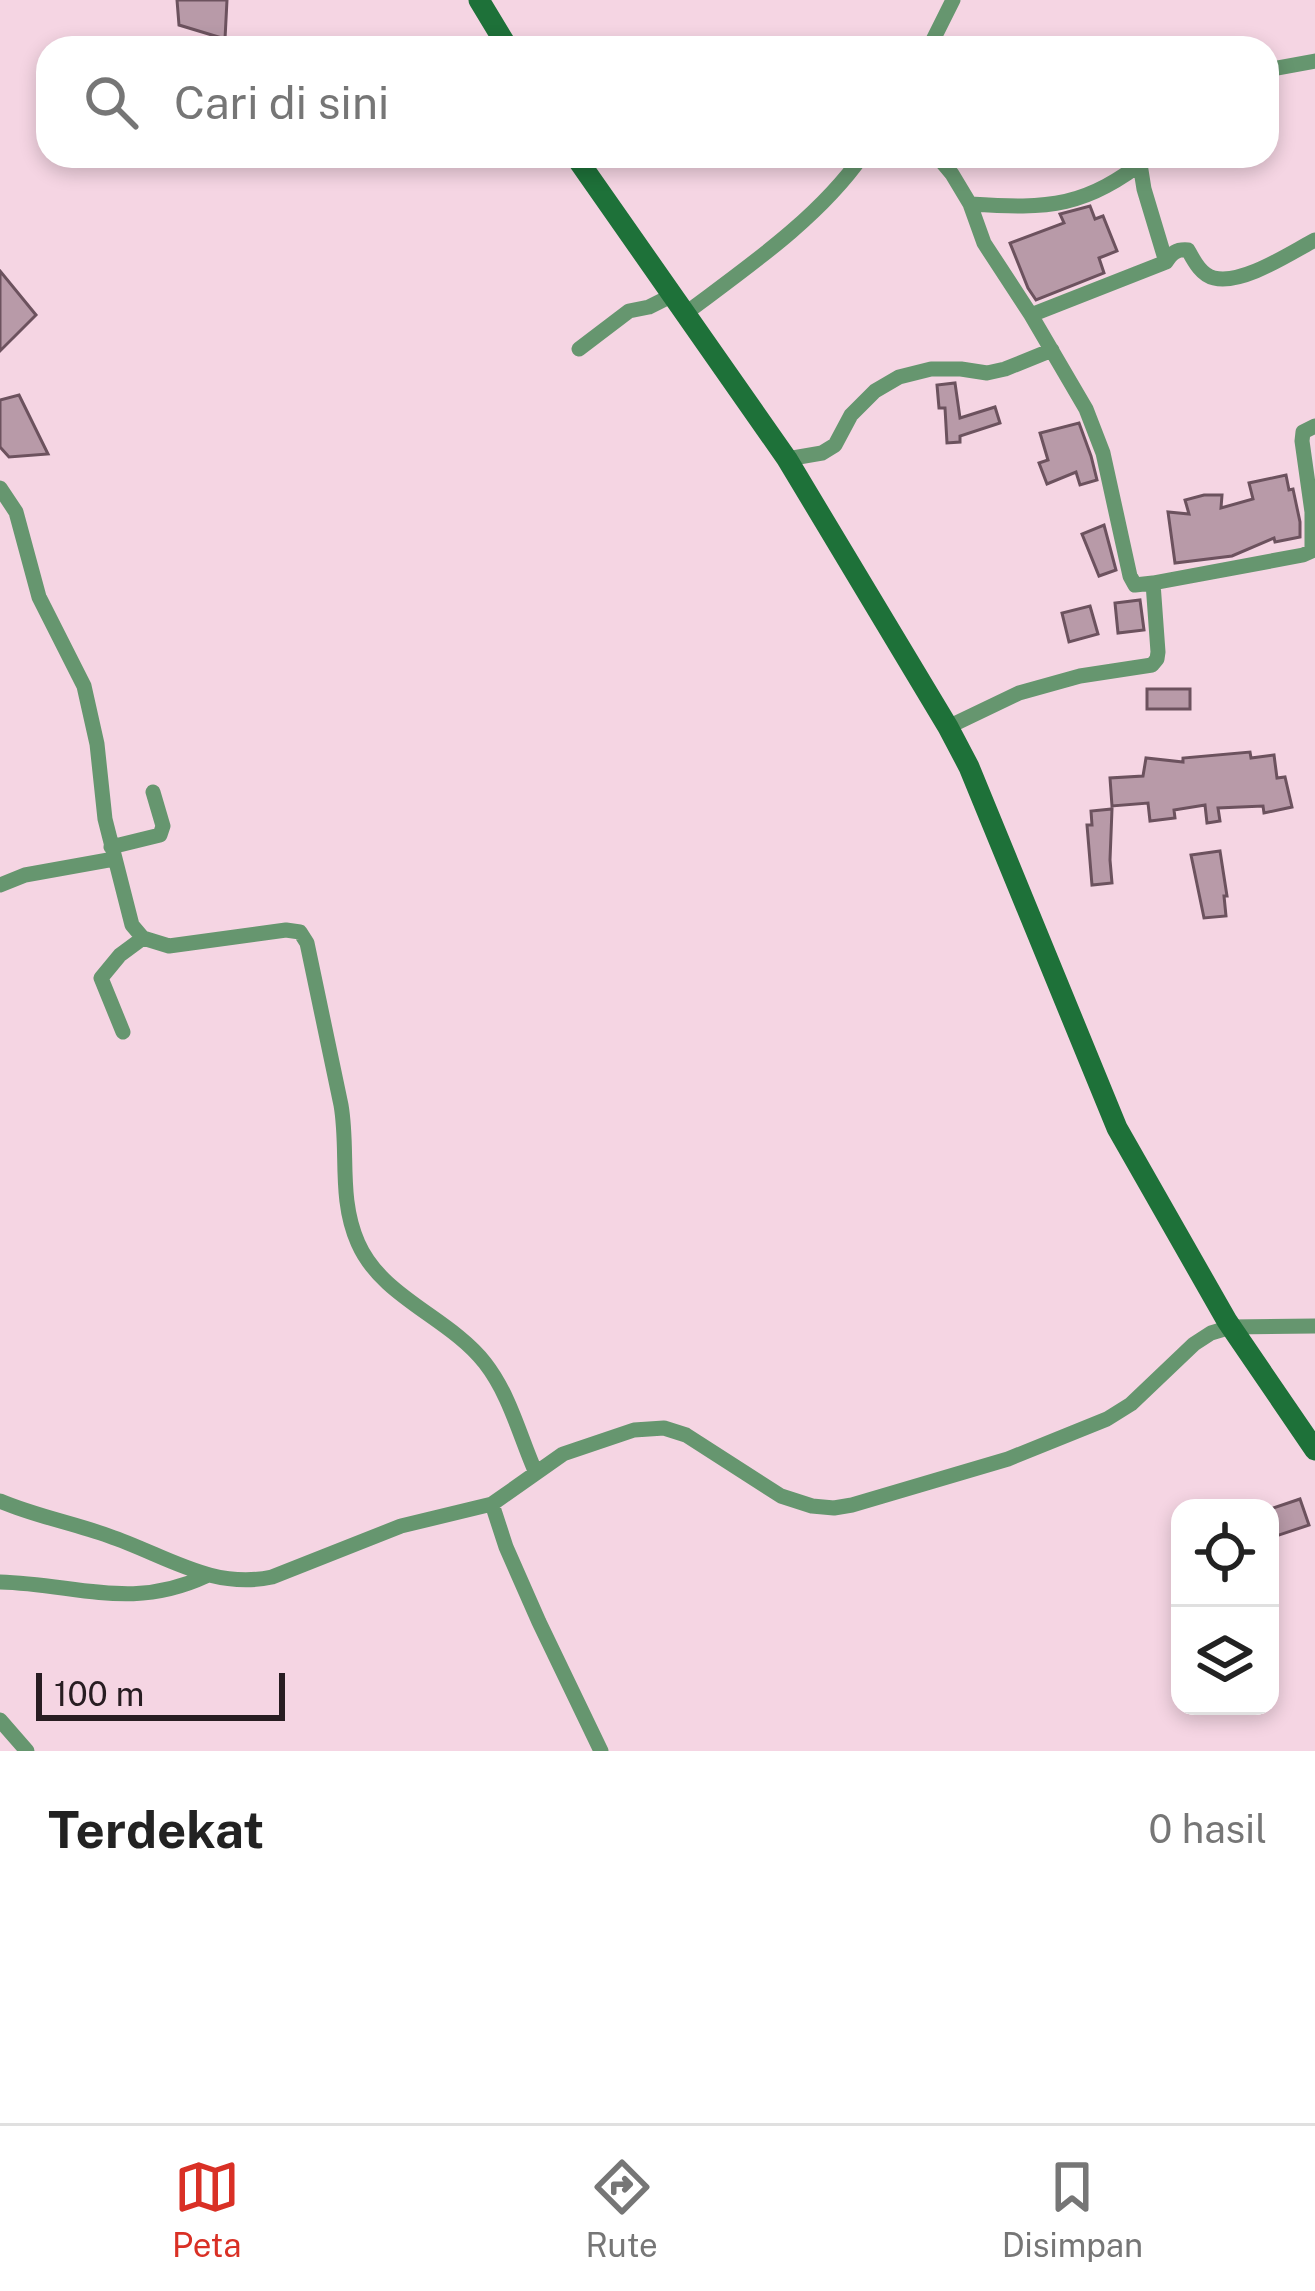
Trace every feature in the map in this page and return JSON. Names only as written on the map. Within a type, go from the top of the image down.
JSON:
[{"type":"street","points":[[479,0],[501,36]]},
{"type":"street","points":[[935,36],[953,0]]},
{"type":"street","points":[[1279,68],[1315,62]]},
{"type":"street","points":[[583,168],[787,460],[948,727],[969,767],[1117,1128],[1231,1327],[1315,1450]]},
{"type":"street","points":[[579,349],[629,311],[679,304],[774,247],[854,168]]},
{"type":"street","points":[[947,168],[970,205],[984,243],[1086,409],[1103,453],[1135,585],[1313,551],[1302,441],[1304,432],[1315,425]]},
{"type":"street","points":[[970,205],[1072,202],[1094,194],[1133,168]]},
{"type":"street","points":[[1145,168],[1144,189],[1166,262]]},
{"type":"street","points":[[1031,315],[1166,262],[1172,252],[1188,250],[1207,274],[1232,277],[1250,273],[1315,240]]},
{"type":"street","points":[[787,460],[822,453],[835,445],[851,415],[899,376],[931,369],[987,373],[1052,350]]},
{"type":"street","points":[[0,488],[16,512],[39,597],[84,686],[97,744],[105,819],[132,925],[143,938],[169,946],[300,932],[308,943],[341,1105],[347,1213],[359,1247],[376,1272],[485,1364],[504,1394],[536,1473]]},
{"type":"street","points":[[948,727],[1019,693],[1081,676],[1152,665],[1158,652],[1153,583]]},
{"type":"street","points":[[0,885],[160,835],[163,826],[153,792]]},
{"type":"street","points":[[123,1032],[101,978],[143,938]]},
{"type":"street","points":[[0,1501],[113,1537],[206,1576],[254,1581],[401,1526],[492,1504],[562,1454],[634,1430],[664,1428],[686,1435],[781,1496],[834,1508],[1008,1460],[1096,1424],[1131,1404],[1211,1333],[1231,1327],[1315,1326]]},
{"type":"street","points":[[492,1504],[539,1622],[601,1751]]},
{"type":"street","points":[[0,1582],[125,1596],[177,1589],[206,1576]]},
{"type":"street","points":[[0,1720],[27,1751]]},
{"type":"building","points":[[177,0],[227,0],[225,36],[179,25]]},
{"type":"building","points":[[1090,206],[1095,219],[1103,216],[1117,251],[1099,258],[1104,273],[1036,300],[1010,243],[1064,223],[1060,214]]},
{"type":"building","points":[[0,271],[36,315],[0,351]]},
{"type":"building","points":[[955,383],[960,418],[995,407],[1000,423],[960,436],[960,442],[947,443],[945,408],[939,408],[937,385]]},
{"type":"building","points":[[19,395],[48,454],[9,457],[0,447],[0,400]]},
{"type":"building","points":[[1079,423],[1097,480],[1080,485],[1076,472],[1047,484],[1039,463],[1048,460],[1040,433]]},
{"type":"building","points":[[1286,475],[1289,490],[1293,489],[1300,537],[1275,542],[1274,538],[1232,556],[1175,563],[1168,512],[1189,514],[1185,500],[1204,495],[1222,495],[1221,508],[1253,499],[1249,483]]},
{"type":"building","points":[[1104,525],[1116,570],[1099,576],[1082,534]]},
{"type":"building","points":[[1140,600],[1144,630],[1118,633],[1115,603]]},
{"type":"building","points":[[1090,606],[1098,634],[1069,642],[1062,613]]},
{"type":"building","points":[[1147,689],[1190,689],[1190,709],[1147,709]]},
{"type":"building","points":[[1250,752],[1251,758],[1274,755],[1277,778],[1285,777],[1292,807],[1264,813],[1263,806],[1218,808],[1220,821],[1207,823],[1205,805],[1174,810],[1175,818],[1150,821],[1148,803],[1112,806],[1110,778],[1143,776],[1146,758],[1183,762],[1183,758]]},
{"type":"building","points":[[1112,809],[1112,883],[1092,885],[1087,825],[1092,825],[1091,811]]},
{"type":"building","points":[[1220,851],[1226,916],[1204,918],[1191,855]]},
{"type":"building","points":[[1300,1499],[1309,1525],[1279,1535],[1279,1506]]}]
